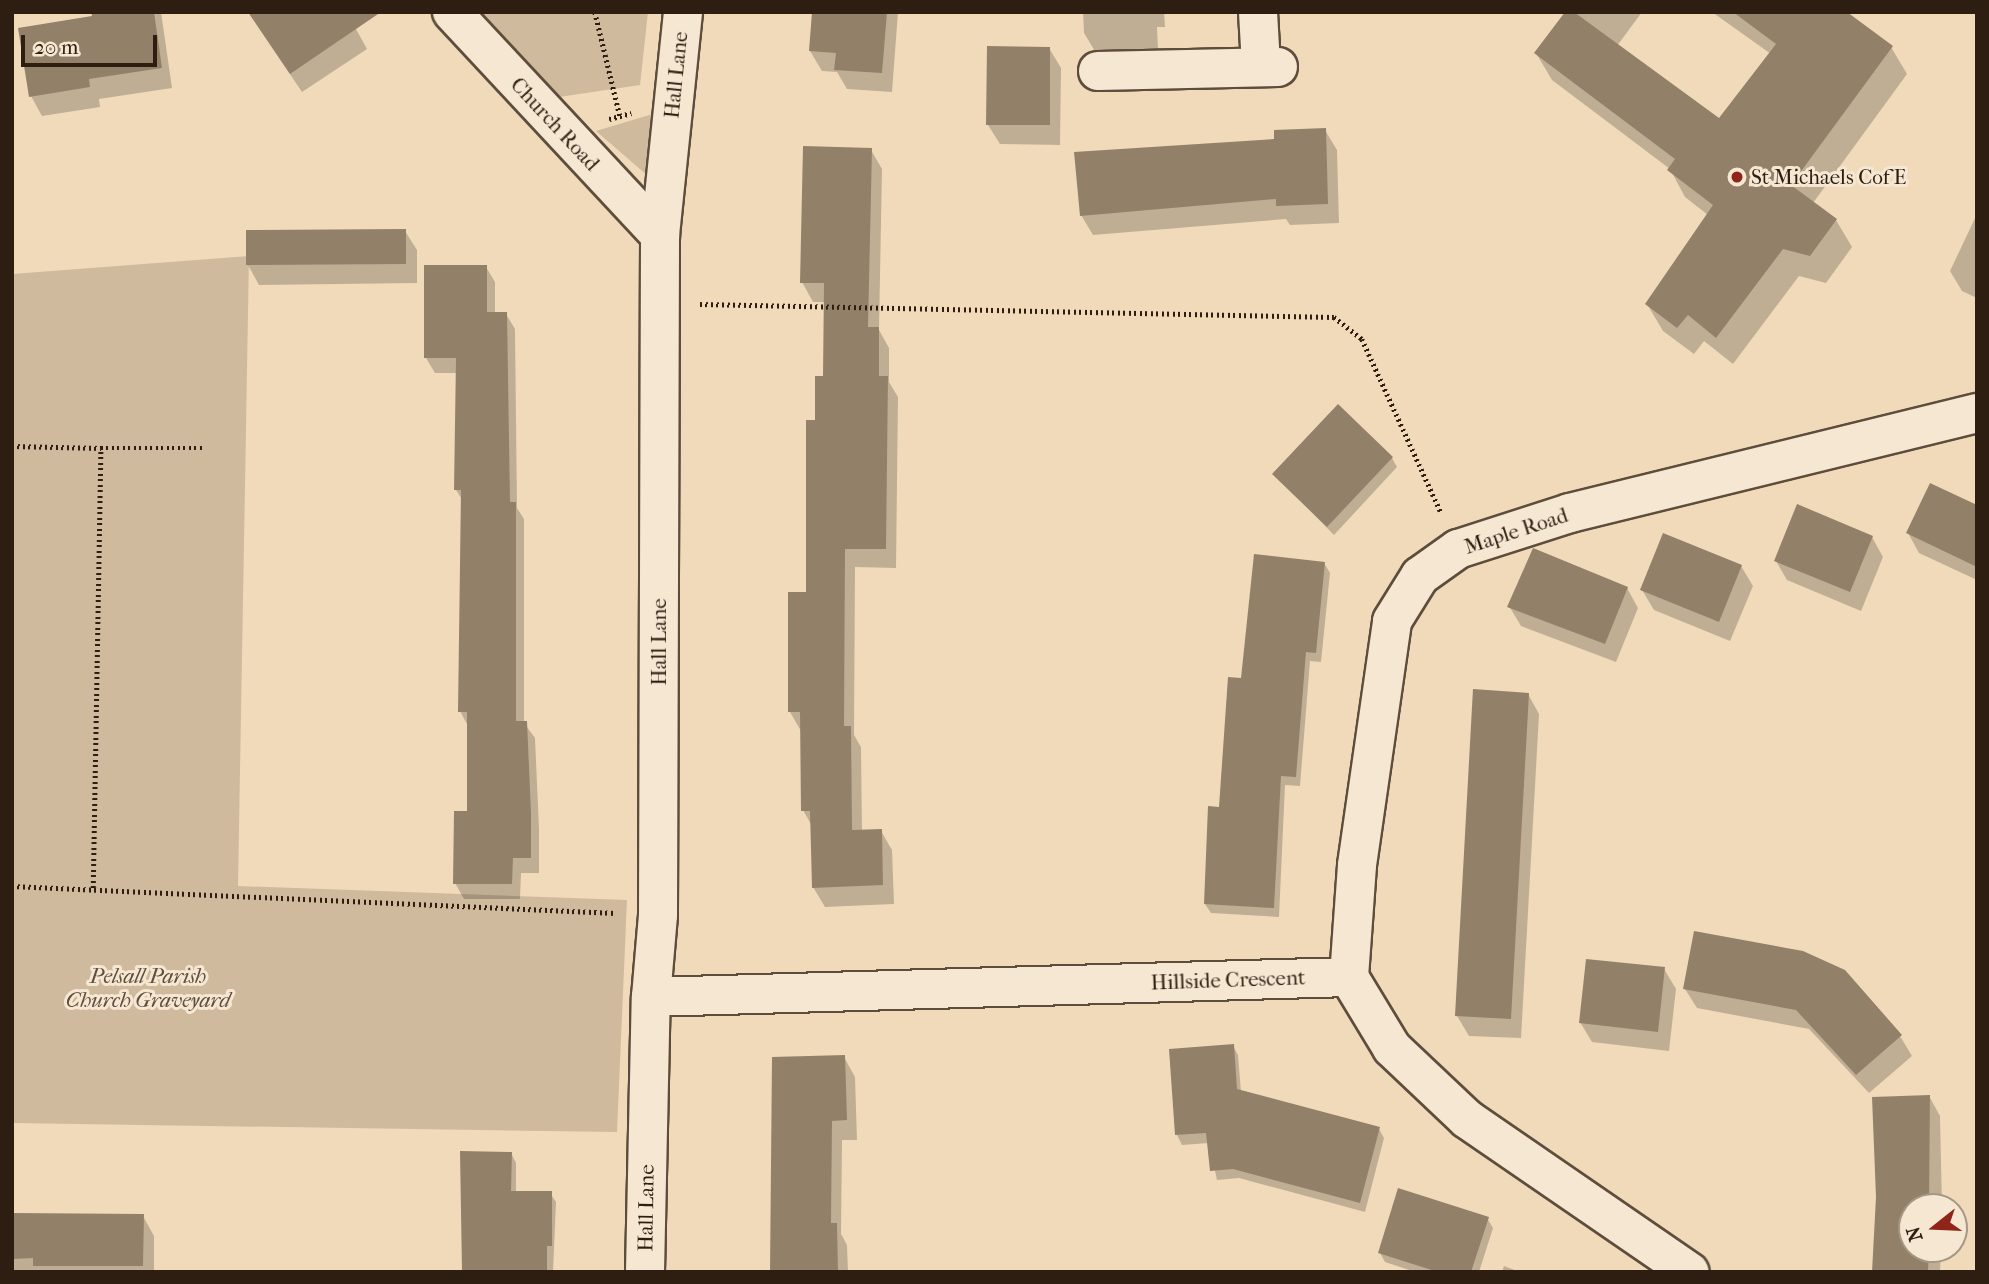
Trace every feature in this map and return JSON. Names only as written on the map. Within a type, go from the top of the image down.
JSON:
[{"type":"street","name":"Church Road","points":[[452,12],[560,131],[660,234]]},
{"type":"street","name":"Hall Lane","points":[[645,1272],[651,997],[658,915],[660,234],[683,12]]},
{"type":"street","points":[[1098,71],[1269,67],[1258,12]]},
{"type":"street","name":"Maple Road","points":[[1349,977],[1357,865],[1392,621],[1420,576],[1458,549],[1570,513],[1977,413]]},
{"type":"street","points":[[1349,977],[1392,1048],[1467,1119],[1689,1272]]},
{"type":"street","name":"Hillside Crescent","points":[[651,997],[1349,977]]},
{"type":"path","points":[[595,12],[620,116]]},
{"type":"path","points":[[560,131],[674,101]]},
{"type":"path","points":[[661,303],[1334,317],[1362,339],[1458,549]]},
{"type":"path","points":[[12,446],[201,448]]},
{"type":"path","points":[[93,888],[101,448]]},
{"type":"path","points":[[12,887],[93,888],[658,915]]},
{"type":"green space","points":[[480,12],[648,12],[640,85],[559,97]]},
{"type":"green space","points":[[656,113],[648,176],[596,131]]},
{"type":"green space","name":"Pelsall Parish Church Graveyard","points":[[249,256],[238,886],[627,900],[617,1132],[12,1123],[12,274]]},
{"type":"building","points":[[91,12],[154,12],[162,68],[89,79],[90,87],[29,97],[18,28],[92,16]]},
{"type":"building","points":[[248,12],[381,12],[290,74]]},
{"type":"building","points":[[812,12],[887,12],[882,73],[834,70],[836,53],[809,51]]},
{"type":"building","name":"St Michaels CofE","points":[[1565,12],[1574,12],[1719,118],[1776,44],[1733,12],[1847,12],[1893,46],[1791,185],[1837,219],[1810,256],[1783,249],[1716,338],[1688,315],[1677,328],[1645,304],[1713,205],[1667,170],[1675,159],[1534,53]]},
{"type":"building","points":[[987,46],[1050,47],[1050,125],[986,125]]},
{"type":"building","points":[[1326,128],[1328,204],[1276,206],[1276,199],[1080,216],[1074,152],[1274,139],[1274,130]]},
{"type":"building","points":[[803,146],[872,148],[868,327],[879,327],[879,376],[888,376],[886,549],[845,549],[844,726],[851,726],[852,830],[882,829],[883,885],[812,888],[810,811],[801,811],[800,712],[788,712],[788,592],[806,592],[806,420],[815,420],[815,376],[823,376],[824,283],[800,283]]},
{"type":"building","points":[[406,229],[406,264],[246,265],[246,230]]},
{"type":"building","points":[[424,265],[487,265],[487,312],[507,312],[510,502],[516,502],[516,721],[527,721],[531,812],[531,858],[513,858],[512,884],[453,884],[454,811],[467,811],[467,712],[458,712],[461,490],[454,490],[456,358],[424,358]]},
{"type":"building","points":[[1338,404],[1393,457],[1327,527],[1272,474]]},
{"type":"building","points":[[1930,483],[1977,505],[1977,567],[1906,533]]},
{"type":"building","points":[[1797,504],[1873,536],[1850,592],[1774,561]]},
{"type":"building","points":[[1663,533],[1742,565],[1719,622],[1640,590]]},
{"type":"building","points":[[1533,548],[1628,587],[1605,644],[1507,607]]},
{"type":"building","points":[[1254,554],[1325,562],[1316,653],[1306,652],[1296,777],[1281,776],[1274,908],[1204,904],[1208,806],[1219,807],[1228,677],[1241,678]]},
{"type":"building","points":[[1473,689],[1529,693],[1511,1019],[1455,1016]]},
{"type":"building","points":[[1694,931],[1803,951],[1845,970],[1902,1035],[1856,1075],[1796,1010],[1683,989]]},
{"type":"building","points":[[1586,959],[1665,967],[1658,1032],[1579,1023]]},
{"type":"building","points":[[1234,1044],[1237,1089],[1380,1127],[1360,1203],[1233,1169],[1210,1171],[1206,1133],[1175,1135],[1169,1049]]},
{"type":"building","points":[[845,1055],[847,1120],[832,1121],[831,1223],[837,1223],[838,1272],[770,1272],[772,1057]]},
{"type":"building","points":[[1930,1095],[1929,1193],[1898,1193],[1898,1263],[1928,1263],[1928,1272],[1872,1272],[1876,1197],[1872,1097]]},
{"type":"building","points":[[460,1151],[512,1152],[511,1191],[552,1191],[552,1246],[547,1246],[547,1272],[462,1272]]},
{"type":"building","points":[[1398,1188],[1489,1217],[1471,1272],[1438,1272],[1378,1253]]},
{"type":"building","points":[[12,1213],[144,1214],[143,1266],[33,1266],[33,1258],[12,1259]]},
{"type":"place","name":"St Michaels CofE","points":[[1737,177]]}]
